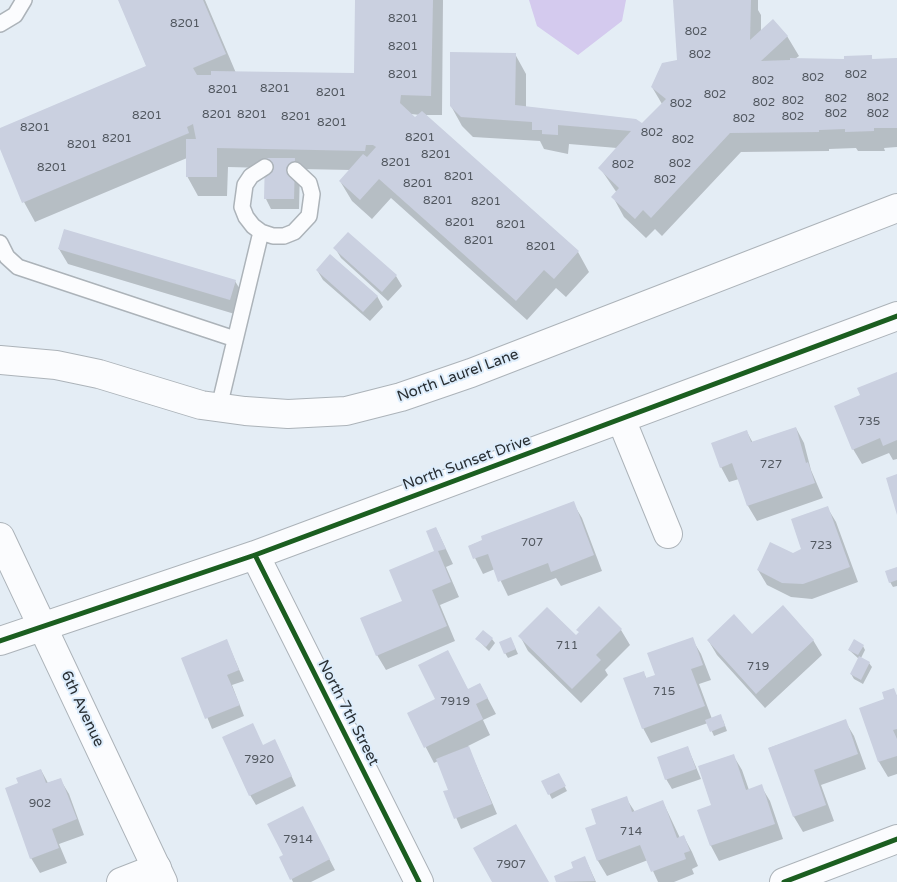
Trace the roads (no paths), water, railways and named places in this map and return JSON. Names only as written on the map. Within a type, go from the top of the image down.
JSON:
[{"type":"street","name":"North Laurel Lane","points":[[0,360],[56,365],[99,374],[162,395],[219,407],[288,414],[346,411],[401,397],[471,373],[897,208]]},
{"type":"street","name":"North Sunset Drive","points":[[0,641],[42,625],[255,556],[897,316]]},
{"type":"street","points":[[621,419],[668,534]]},
{"type":"street","name":"6th Avenue","points":[[0,537],[160,875]]},
{"type":"street","name":"North 7th Street","points":[[255,556],[419,882]]},
{"type":"street","points":[[784,882],[897,839]]},
{"type":"street","points":[[121,882],[160,875]]},
{"type":"lane","points":[[0,24],[15,15],[24,0]]},
{"type":"lane","points":[[265,167],[251,176],[242,196],[246,218],[261,232],[272,236],[284,236],[294,232],[309,216],[312,205],[309,183],[295,170]]},
{"type":"lane","points":[[219,407],[261,232]]},
{"type":"lane","points":[[0,242],[8,257],[18,267],[235,339]]}]
